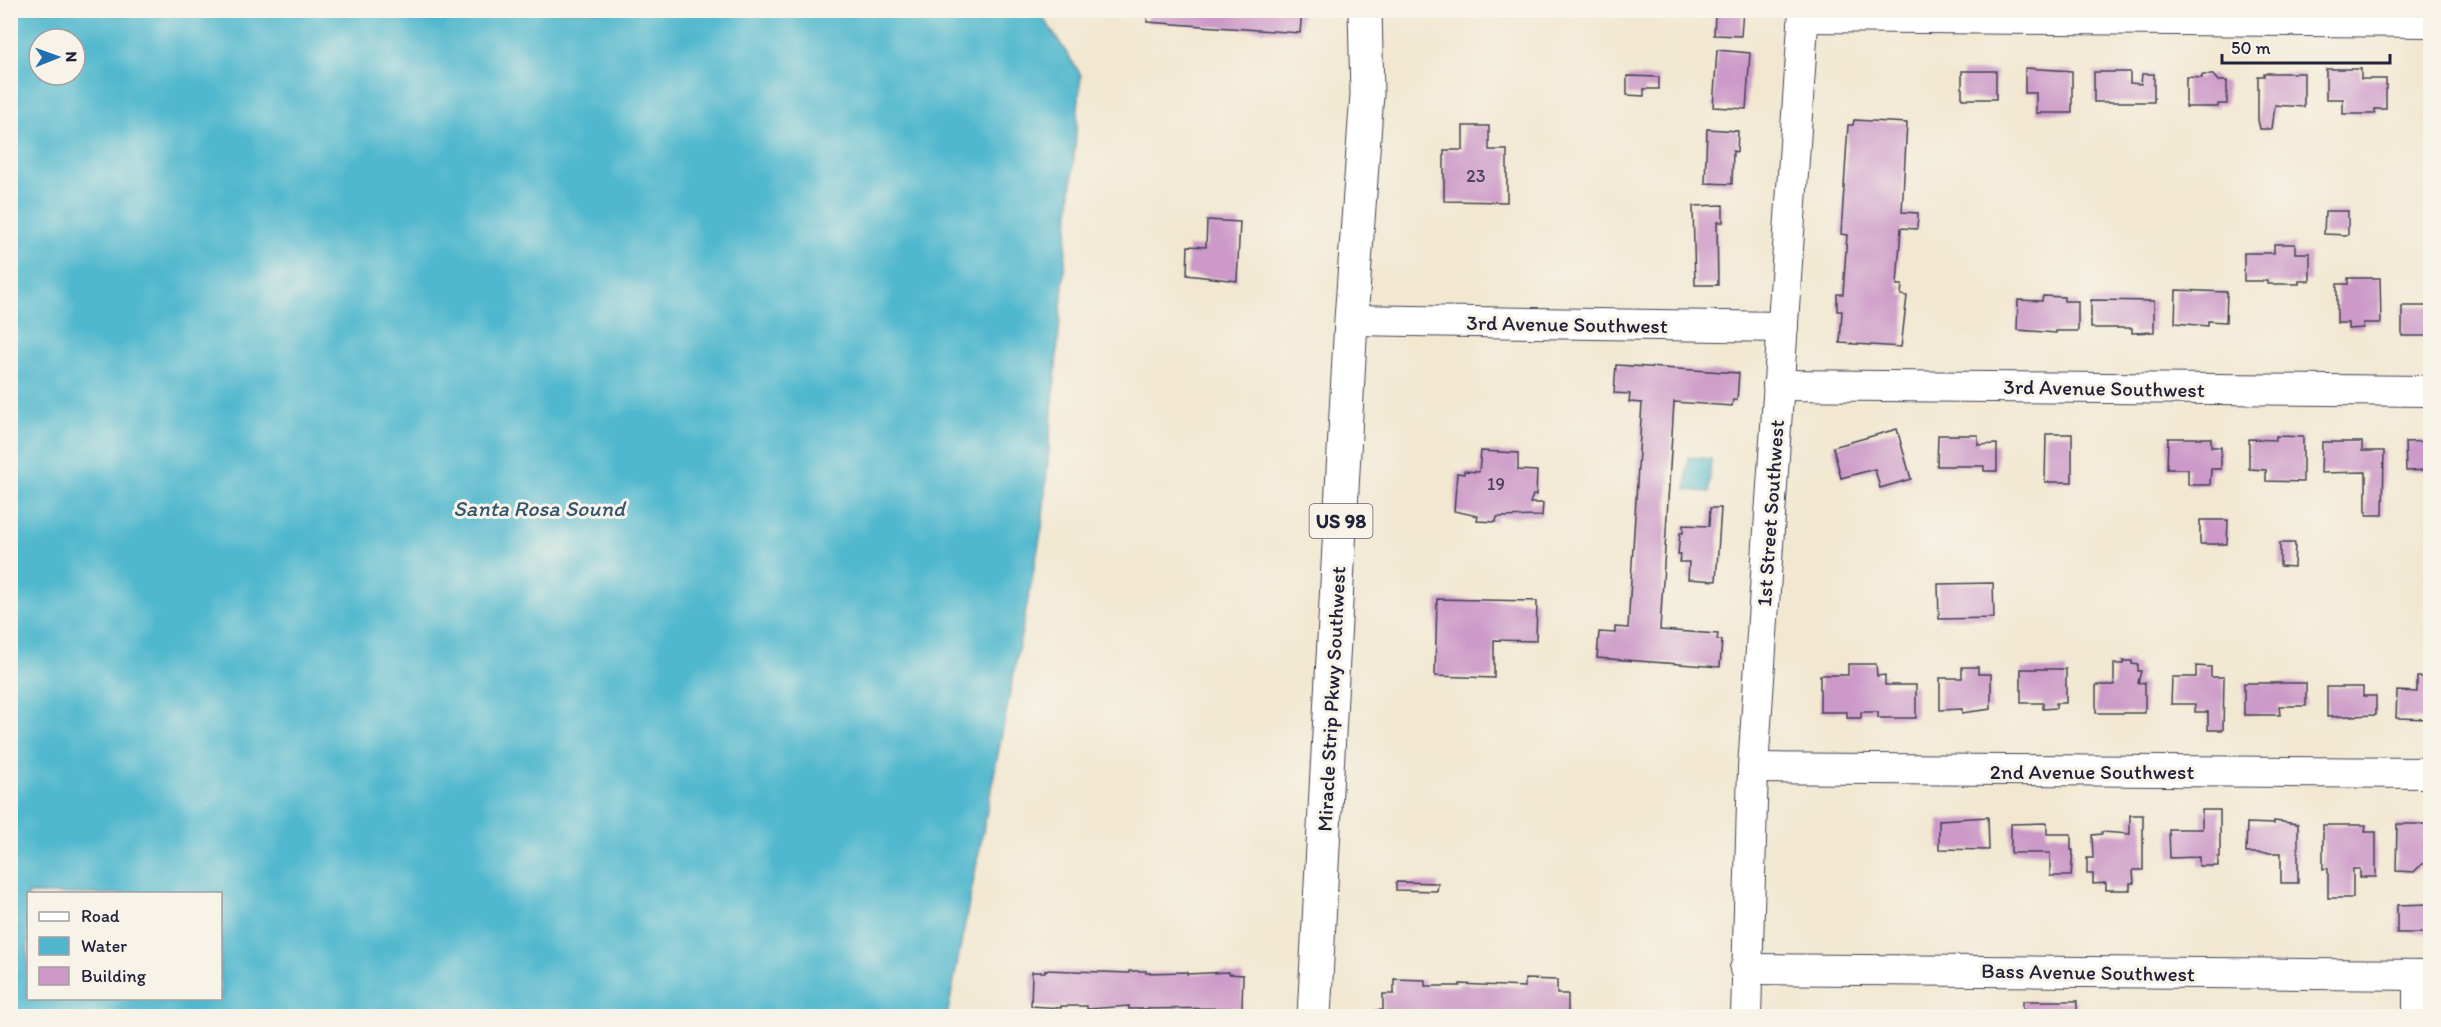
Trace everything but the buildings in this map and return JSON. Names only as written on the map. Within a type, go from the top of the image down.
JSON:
[{"type":"highway","name":"Miracle Strip Pkwy Southwest","points":[[1314,1017],[1351,320],[1367,94],[1365,10]]},
{"type":"highway","name":"Miracle Strip Pkwy Southwest","points":[[1367,94],[1382,10]]},
{"type":"street","points":[[1804,14],[2430,22]]},
{"type":"street","name":"1st Street Southwest","points":[[1746,1017],[1745,969],[1753,768],[1804,14]]},
{"type":"street","name":"3rd Avenue Southwest","points":[[1351,320],[1783,327]]},
{"type":"street","name":"3rd Avenue Southwest","points":[[1778,385],[2430,391]]},
{"type":"street","name":"2nd Avenue Southwest","points":[[1753,768],[2430,773]]},
{"type":"street","name":"Bass Avenue Southwest","points":[[1745,969],[2424,975]]},
{"type":"street","points":[[2418,1017],[2424,975]]},
{"type":"water","name":"Santa Rosa Sound","points":[[10,11],[1039,11],[1081,75],[1042,528],[947,1016],[11,1016]]},
{"type":"water","points":[[1688,457],[1711,459],[1709,492],[1686,490]]}]
